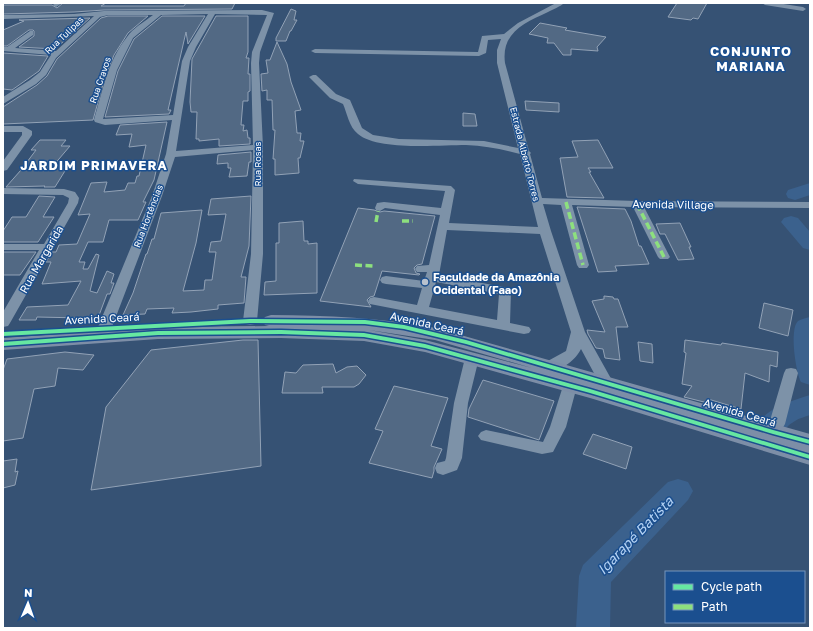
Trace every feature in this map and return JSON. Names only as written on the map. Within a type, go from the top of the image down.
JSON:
[{"type":"main road","name":"Avenida Ceará","points":[[3,334],[105,327],[250,321],[366,322],[404,327],[466,342],[551,366],[607,384],[810,442]]},
{"type":"main road","name":"Avenida Ceará","points":[[3,344],[158,333],[281,332],[364,335],[425,346],[472,358],[810,457]]},
{"type":"street","points":[[194,12],[202,3]]},
{"type":"street","points":[[315,51],[480,54],[482,53],[484,38],[506,36],[527,20],[561,3]]},
{"type":"street","points":[[765,3],[803,9]]},
{"type":"street","points":[[3,17],[74,16],[104,13],[213,12]]},
{"type":"street","name":"Rua Rosas","points":[[213,12],[267,12],[271,15],[256,52],[255,62],[258,147],[257,254],[250,321]]},
{"type":"street","name":"Rua Hortências","points":[[105,327],[171,154],[186,61],[192,47],[213,12]]},
{"type":"street","name":"Rua Tulipas","points":[[3,101],[33,82],[43,73],[57,53],[98,16],[104,13]]},
{"type":"street","name":"Rua Cravos","points":[[159,13],[130,37],[124,46],[113,70],[98,117],[100,122],[176,117]]},
{"type":"street","points":[[6,49],[30,33]]},
{"type":"street","name":"Estrada Alberto Torres","points":[[506,36],[501,48],[501,63],[526,153],[536,201],[578,332],[607,384]]},
{"type":"street","points":[[6,49],[57,53]]},
{"type":"street","points":[[313,77],[332,96],[347,102],[362,132],[371,137],[385,141],[407,143],[451,141],[479,143],[504,146],[526,153]]},
{"type":"street","points":[[3,129],[23,129],[27,131],[26,135],[3,168]]},
{"type":"street","points":[[171,154],[258,147]]},
{"type":"street","points":[[358,181],[447,188],[450,190],[432,277],[421,311]]},
{"type":"street","name":"Rua Margarida","points":[[3,191],[64,192],[71,194],[74,198],[73,204],[3,324]]},
{"type":"street","name":"Avenida Village","points":[[536,201],[637,204],[810,205]]},
{"type":"street","points":[[566,202],[583,265]]},
{"type":"street","points":[[637,204],[664,257]]},
{"type":"street","points":[[380,208],[381,205],[384,205],[445,212]]},
{"type":"street","points":[[443,226],[500,230],[545,231]]},
{"type":"street","points":[[3,247],[47,247]]},
{"type":"street","points":[[420,269],[432,277]]},
{"type":"street","points":[[386,280],[432,277],[506,291],[503,326]]},
{"type":"street","points":[[374,301],[524,330]]},
{"type":"street","name":"Estrada Alberto Torres","points":[[551,366],[571,356],[575,350],[578,332]]},
{"type":"street","points":[[443,468],[451,464],[454,458],[462,403],[472,358]]},
{"type":"street","points":[[774,432],[791,373]]},
{"type":"street","points":[[486,436],[547,448],[559,421],[570,386]]},
{"type":"street","name":"Avenida Ceará","points":[[787,450],[810,462]]},
{"type":"building","points":[[63,3],[106,3],[101,6],[184,6],[186,3],[235,3],[232,9],[104,10],[3,14],[3,5],[52,5],[57,8]]},
{"type":"building","points":[[677,3],[707,3],[698,19],[693,18],[691,20],[668,17]]},
{"type":"building","points":[[291,9],[296,11],[294,20],[297,20],[286,41],[276,41],[276,38]]},
{"type":"building","points":[[108,16],[148,16],[128,33],[114,55],[105,77],[93,120],[3,124],[3,107],[37,85],[47,76],[57,59],[101,18]]},
{"type":"building","points":[[162,16],[205,16],[188,44],[186,32],[168,110],[171,110],[169,114],[105,117],[118,71],[134,39]]},
{"type":"building","points":[[216,16],[248,16],[248,52],[246,58],[249,58],[248,74],[250,74],[250,91],[248,92],[248,101],[243,101],[241,125],[244,125],[243,131],[247,130],[248,138],[250,138],[250,144],[219,146],[219,139],[199,141],[199,139],[196,139],[197,112],[191,112],[190,102],[192,59]]},
{"type":"building","points":[[90,18],[55,49],[19,47],[34,36],[33,30],[29,30],[7,46],[3,46],[3,30],[24,21],[19,20]]},
{"type":"building","points":[[540,23],[567,28],[565,30],[606,37],[597,47],[598,51],[571,49],[571,55],[563,55],[554,43],[547,43],[548,38],[529,34]]},
{"type":"building","points":[[277,42],[287,64],[291,82],[301,110],[295,111],[297,133],[301,133],[300,141],[304,141],[300,158],[298,158],[299,173],[275,175],[275,159],[273,159],[275,130],[273,130],[272,100],[267,100],[267,90],[262,91],[261,74],[268,73],[266,60],[270,60]]},
{"type":"building","points":[[3,53],[48,56],[39,71],[12,90],[3,89]]},
{"type":"building","points":[[525,101],[559,103],[559,112],[526,110]]},
{"type":"building","points":[[463,113],[475,114],[477,126],[463,126]]},
{"type":"building","points":[[167,122],[154,180],[143,202],[146,202],[138,220],[109,220],[103,242],[88,242],[79,262],[85,262],[83,269],[88,269],[96,254],[99,255],[90,291],[97,293],[107,271],[114,274],[111,283],[114,283],[110,294],[107,294],[98,318],[81,319],[82,318],[37,317],[36,320],[19,320],[27,307],[68,305],[81,281],[42,284],[51,262],[46,262],[52,252],[56,252],[59,245],[77,244],[90,214],[78,215],[91,183],[107,182],[104,192],[125,190],[128,183],[135,183],[137,176],[139,176],[146,145],[129,147],[132,134],[116,135],[120,125]]},
{"type":"building","points":[[40,140],[66,140],[61,146],[70,146],[53,166],[68,166],[55,187],[6,187],[36,150],[31,150]]},
{"type":"building","points":[[598,140],[613,168],[588,168],[604,198],[567,197],[560,158],[578,157],[572,141]]},
{"type":"building","points":[[251,152],[251,162],[249,162],[247,176],[229,177],[231,168],[228,168],[228,163],[217,164],[218,155]]},
{"type":"building","points":[[39,196],[55,197],[43,217],[54,217],[38,242],[3,242],[3,231],[12,217],[26,217]]},
{"type":"building","points":[[251,196],[249,246],[241,277],[246,277],[244,303],[218,305],[218,309],[191,312],[172,313],[174,308],[147,309],[145,314],[123,315],[133,293],[152,239],[154,239],[161,213],[202,210],[196,243],[183,291],[204,290],[205,280],[212,280],[216,252],[209,252],[211,242],[221,241],[226,214],[208,215],[211,199]]},
{"type":"building","points":[[577,207],[625,209],[631,221],[639,246],[641,246],[649,264],[615,266],[617,271],[598,272]]},
{"type":"building","points":[[358,208],[380,212],[384,211],[435,216],[422,264],[417,265],[414,268],[416,273],[420,274],[382,271],[374,296],[367,300],[371,307],[320,301]]},
{"type":"building","points":[[303,221],[304,241],[308,241],[308,244],[317,243],[317,293],[264,295],[265,282],[276,281],[276,243],[279,243],[279,223]]},
{"type":"building","points":[[680,223],[691,247],[689,247],[694,259],[678,260],[665,234],[660,234],[656,224]]},
{"type":"building","points":[[3,252],[36,252],[20,275],[3,275]]},
{"type":"building","points":[[604,296],[618,299],[628,327],[616,327],[620,360],[605,358],[603,349],[596,348],[587,330],[605,332],[592,301],[604,299]]},
{"type":"building","points":[[764,303],[793,310],[788,336],[759,328]]},
{"type":"building","points":[[243,340],[258,340],[261,466],[91,490],[106,407],[151,350]]},
{"type":"building","points":[[685,340],[721,345],[722,343],[778,352],[777,367],[770,365],[769,382],[745,373],[741,409],[708,399],[708,403],[684,397],[692,386],[682,384],[686,353],[684,352]]},
{"type":"building","points":[[638,342],[652,344],[653,363],[640,361]]},
{"type":"building","points":[[65,352],[94,355],[83,370],[58,368],[55,386],[34,389],[23,438],[3,441],[3,370],[7,359]]},
{"type":"building","points":[[333,364],[336,373],[347,367],[357,366],[366,375],[359,384],[354,387],[322,387],[323,393],[282,393],[285,372],[296,373],[303,365]]},
{"type":"building","points":[[483,380],[554,401],[539,440],[468,417],[469,409]]},
{"type":"building","points":[[394,386],[448,398],[431,446],[442,449],[434,467],[432,478],[369,463],[383,431],[375,429]]},
{"type":"building","points":[[593,434],[632,447],[626,469],[583,454]]},
{"type":"building","points":[[17,459],[15,472],[18,471],[15,485],[3,488],[3,461]]},
{"type":"waterway","name":"Igarapé Batista","points":[[795,194],[810,189]]},
{"type":"waterway","name":"Igarapé Batista","points":[[791,222],[810,244]]},
{"type":"waterway","name":"Igarapé Batista","points":[[810,325],[806,327],[807,357],[810,376]]},
{"type":"waterway","name":"Igarapé Batista","points":[[767,430],[785,414],[810,405]]},
{"type":"waterway","name":"Igarapé Batista","points":[[593,628],[595,576],[678,491]]},
{"type":"marked path","points":[[566,202],[583,265]]},
{"type":"marked path","points":[[637,204],[664,257]]},
{"type":"marked path","points":[[376,222],[378,211]]},
{"type":"marked path","points":[[402,221],[413,221]]},
{"type":"marked path","points":[[355,265],[373,266]]},
{"type":"cycle path","points":[[3,334],[250,321],[365,322],[404,327],[466,342],[810,442]]},
{"type":"cycle path","points":[[3,344],[158,333],[281,332],[364,335],[425,346],[590,391],[810,457]]},
{"type":"place","name":"Faculdade da Amazônia Ocidental (Faao)","points":[[425,282]]},
{"type":"district","name":"CONJUNTO MARIANA","points":[[751,58]]},
{"type":"district","name":"JARDIM PRIMAVERA","points":[[94,165]]}]
